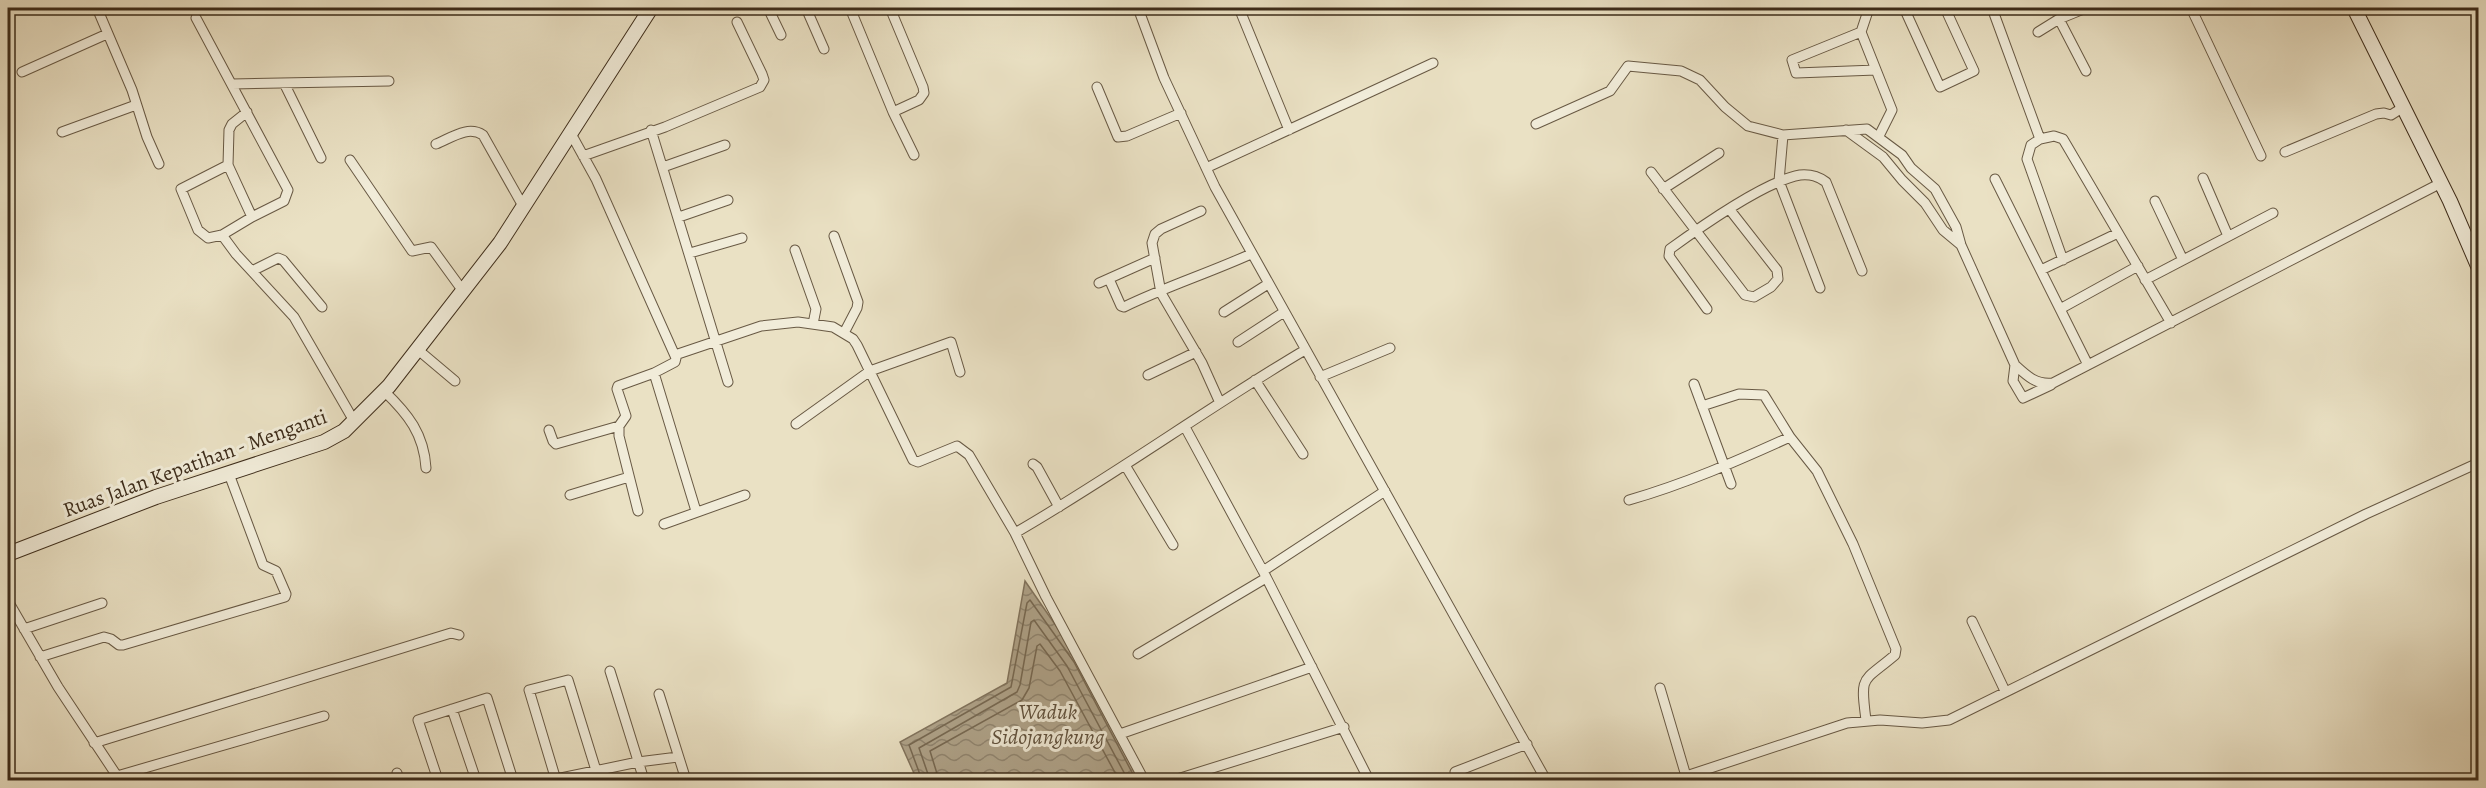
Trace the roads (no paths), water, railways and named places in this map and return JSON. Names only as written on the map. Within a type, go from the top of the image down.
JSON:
[{"type":"main road","name":"Ruas Jalan Kepatihan - Menganti","points":[[8,554],[156,497],[324,442],[344,431],[384,391],[500,243],[651,8]]},
{"type":"main road","points":[[2354,8],[2441,183],[2478,266]]},
{"type":"street","points":[[97,8],[159,164]]},
{"type":"street","points":[[768,8],[781,35]]},
{"type":"street","points":[[806,8],[824,49]]},
{"type":"street","points":[[850,8],[893,112],[914,155]]},
{"type":"street","points":[[890,8],[924,93],[919,100],[893,112]]},
{"type":"street","points":[[1138,8],[1164,78],[1206,168],[1251,254],[1546,780]]},
{"type":"street","points":[[1239,8],[1289,130]]},
{"type":"street","points":[[1869,8],[1861,32],[1892,110],[1879,136]]},
{"type":"street","points":[[1904,8],[1940,87],[1974,71],[1945,8]]},
{"type":"street","points":[[1992,8],[2040,139]]},
{"type":"street","points":[[2038,32],[2059,19],[2086,8]]},
{"type":"street","points":[[2191,8],[2261,156]]},
{"type":"street","points":[[196,18],[288,190],[284,201],[222,235],[208,238],[198,230],[181,189],[228,165]]},
{"type":"street","points":[[2059,19],[2086,71]]},
{"type":"street","points":[[583,156],[735,99],[763,85],[762,74],[737,22]]},
{"type":"street","points":[[1861,32],[1791,60],[1796,73],[1876,70]]},
{"type":"street","points":[[22,72],[107,34]]},
{"type":"street","points":[[1206,168],[1433,63]]},
{"type":"street","points":[[1536,124],[1610,91],[1628,66],[1682,71],[1700,80],[1725,107],[1748,126],[1783,135],[1867,129],[1902,155],[1911,168],[1935,189],[1956,227],[1961,245],[2015,365],[2027,377],[2043,384],[2053,383]]},
{"type":"street","points":[[232,84],[389,81]]},
{"type":"street","points":[[284,83],[321,158]]},
{"type":"street","points":[[1097,87],[1118,137],[1127,136],[1181,113]]},
{"type":"street","points":[[62,132],[136,105]]},
{"type":"street","points":[[2285,152],[2376,114],[2391,115],[2402,108]]},
{"type":"street","points":[[247,112],[232,124],[229,130],[228,165],[252,217]]},
{"type":"street","points":[[436,144],[466,131],[477,130],[483,135],[523,206]]},
{"type":"street","points":[[651,130],[728,382]]},
{"type":"street","points":[[1846,130],[1883,157],[1925,203],[1943,230],[1961,245]]},
{"type":"street","points":[[570,132],[675,355],[675,362],[654,373],[618,386],[617,392],[626,416],[619,426],[619,436],[638,511]]},
{"type":"street","points":[[1783,135],[1779,181],[1820,288]]},
{"type":"street","points":[[2063,260],[2027,159],[2031,145],[2040,139],[2054,136],[2063,139],[2171,323]]},
{"type":"street","points":[[663,167],[725,145]]},
{"type":"street","points":[[1663,189],[1719,153]]},
{"type":"street","points":[[350,160],[412,251],[430,247],[463,291]]},
{"type":"street","points":[[1902,180],[1911,168]]},
{"type":"street","points":[[1651,172],[1745,295],[1754,297],[1778,279],[1777,270],[1730,210]]},
{"type":"street","points":[[1707,309],[1669,256],[1670,249],[1695,230],[1779,181],[1801,175],[1817,175],[1826,182],[1862,271]]},
{"type":"street","points":[[2203,178],[2228,236]]},
{"type":"street","points":[[1995,179],[2088,365]]},
{"type":"street","points":[[2015,365],[2013,381],[2023,398],[2441,183]]},
{"type":"street","points":[[679,218],[728,200]]},
{"type":"street","points":[[2155,201],[2183,260]]},
{"type":"street","points":[[1201,211],[1161,230],[1152,240],[1160,289],[1196,352],[1220,403]]},
{"type":"street","points":[[2145,280],[2272,213]]},
{"type":"street","points":[[2040,270],[2118,233]]},
{"type":"street","points":[[222,235],[294,317],[354,421]]},
{"type":"street","points":[[834,236],[858,302],[844,333]]},
{"type":"street","points":[[690,253],[742,238]]},
{"type":"street","points":[[795,250],[816,309],[813,324]]},
{"type":"street","points":[[1109,279],[1121,306],[1251,254]]},
{"type":"street","points":[[252,271],[278,258],[283,260],[322,307]]},
{"type":"street","points":[[1099,283],[1155,258]]},
{"type":"street","points":[[2060,309],[2138,266]]},
{"type":"street","points":[[1224,312],[1268,284]]},
{"type":"street","points":[[1238,342],[1284,312]]},
{"type":"street","points":[[675,355],[761,326],[798,322],[833,327],[853,339],[913,460],[918,462],[957,446],[964,450],[1015,533],[1046,597],[1144,780]]},
{"type":"street","points":[[796,424],[870,371],[951,342],[960,372]]},
{"type":"street","points":[[1320,377],[1390,348]]},
{"type":"street","points":[[417,349],[454,381]]},
{"type":"street","points":[[1015,533],[1305,350]]},
{"type":"street","points":[[1148,375],[1196,352]]},
{"type":"street","points":[[654,373],[696,511]]},
{"type":"street","points":[[1255,380],[1303,453]]},
{"type":"street","points":[[1694,384],[1731,484]]},
{"type":"street","points":[[384,391],[407,413],[414,424],[425,456],[426,468]]},
{"type":"street","points":[[1702,406],[1739,394],[1764,395],[1790,437],[1817,471],[1853,544],[1896,649],[1895,655],[1868,676],[1863,684],[1866,720]]},
{"type":"street","points":[[549,430],[556,444],[619,426]]},
{"type":"street","points":[[1185,427],[1344,727],[1369,780]]},
{"type":"street","points":[[1629,500],[1663,491],[1790,437]]},
{"type":"street","points":[[1674,780],[1847,723],[1866,720],[1938,722],[1949,720],[2366,514],[2478,463]]},
{"type":"street","points":[[1033,464],[1037,467],[1059,507]]},
{"type":"street","points":[[1125,465],[1173,545]]},
{"type":"street","points":[[40,657],[104,637],[123,645],[285,597],[286,594],[276,572],[263,565],[229,474]]},
{"type":"street","points":[[570,495],[629,477]]},
{"type":"street","points":[[1138,654],[1264,575],[1385,491]]},
{"type":"street","points":[[664,524],[745,495]]},
{"type":"street","points":[[8,601],[40,657],[118,778],[324,716]]},
{"type":"street","points":[[24,629],[102,603]]},
{"type":"street","points":[[1972,621],[2005,691]]},
{"type":"street","points":[[94,743],[451,633],[459,634]]},
{"type":"street","points":[[1120,734],[1312,667]]},
{"type":"street","points":[[610,671],[644,780]]},
{"type":"street","points":[[598,776],[568,680],[529,690],[556,780],[598,776],[638,762],[678,757]]},
{"type":"street","points":[[1660,688],[1686,776]]},
{"type":"street","points":[[660,694],[686,780]]},
{"type":"street","points":[[438,780],[418,720],[487,698],[513,780]]},
{"type":"street","points":[[452,709],[476,780]]},
{"type":"street","points":[[1174,780],[1344,727]]},
{"type":"street","points":[[1455,772],[1527,744]]},
{"type":"street","points":[[1022,780],[1029,780]]},
{"type":"water","name":"Waduk Sidojangkung","points":[[1025,581],[1079,659],[1142,780],[917,780],[900,742],[1007,683]]}]
